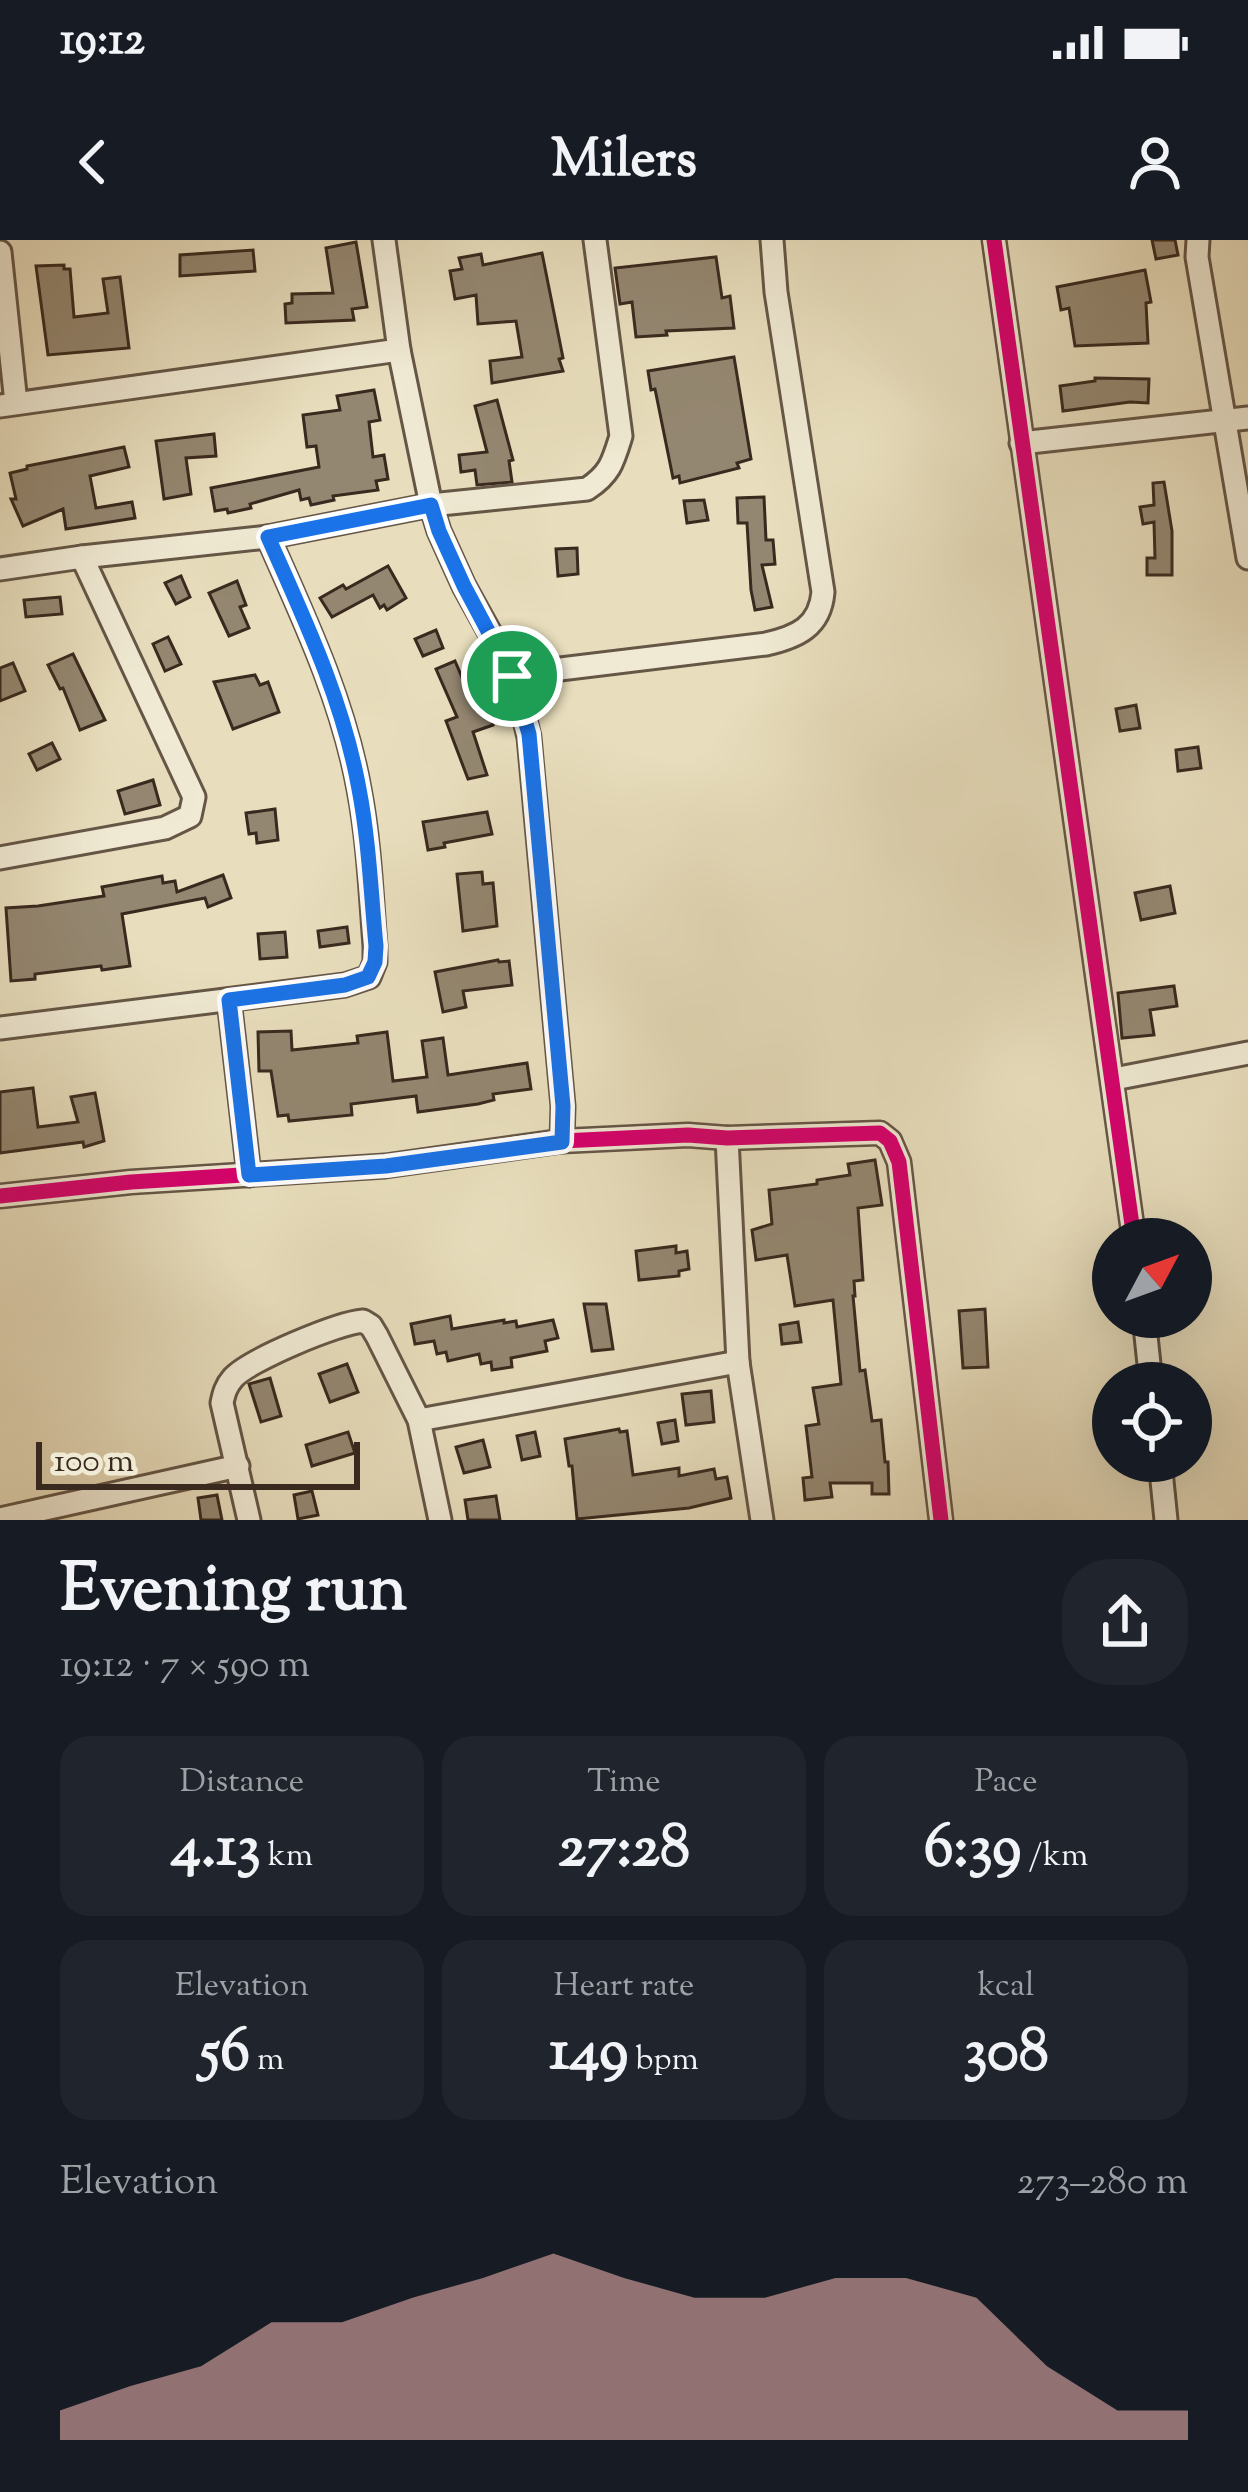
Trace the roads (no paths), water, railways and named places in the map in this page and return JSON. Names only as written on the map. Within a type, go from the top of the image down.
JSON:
[{"type":"street","points":[[384,240],[399,350],[431,505],[464,586],[512,676],[529,737],[563,1106],[562,1142]]},
{"type":"street","points":[[0,569],[268,537],[431,505],[587,489],[603,478],[614,461],[620,436],[595,240]]},
{"type":"street","points":[[512,676],[766,644],[806,630],[816,617],[823,592],[772,240]]},
{"type":"street","points":[[994,240],[1131,1218]]},
{"type":"street","points":[[1198,240],[1198,257],[1237,419],[1248,558]]},
{"type":"street","points":[[0,252],[8,405],[399,350]]},
{"type":"street","points":[[1021,443],[1237,419]]},
{"type":"street","points":[[0,1028],[345,985],[368,977],[375,962],[359,790],[343,720],[268,537]]},
{"type":"street","points":[[0,831],[5,857],[165,828],[190,816],[194,797],[82,556]]},
{"type":"street","points":[[229,1000],[249,1175]]},
{"type":"street","points":[[1114,1079],[1248,1053]]},
{"type":"street","points":[[0,1196],[131,1182],[386,1166],[562,1142],[880,1133],[895,1148],[899,1162],[941,1520]]},
{"type":"street","points":[[727,1138],[738,1362],[762,1520]]},
{"type":"street","points":[[249,1520],[222,1403],[229,1382],[253,1364],[363,1321],[370,1326],[419,1420],[440,1520]]},
{"type":"street","points":[[419,1420],[738,1362]]},
{"type":"street","points":[[0,1520],[238,1466]]},
{"type":"street","points":[[1162,1482],[1166,1520]]}]
